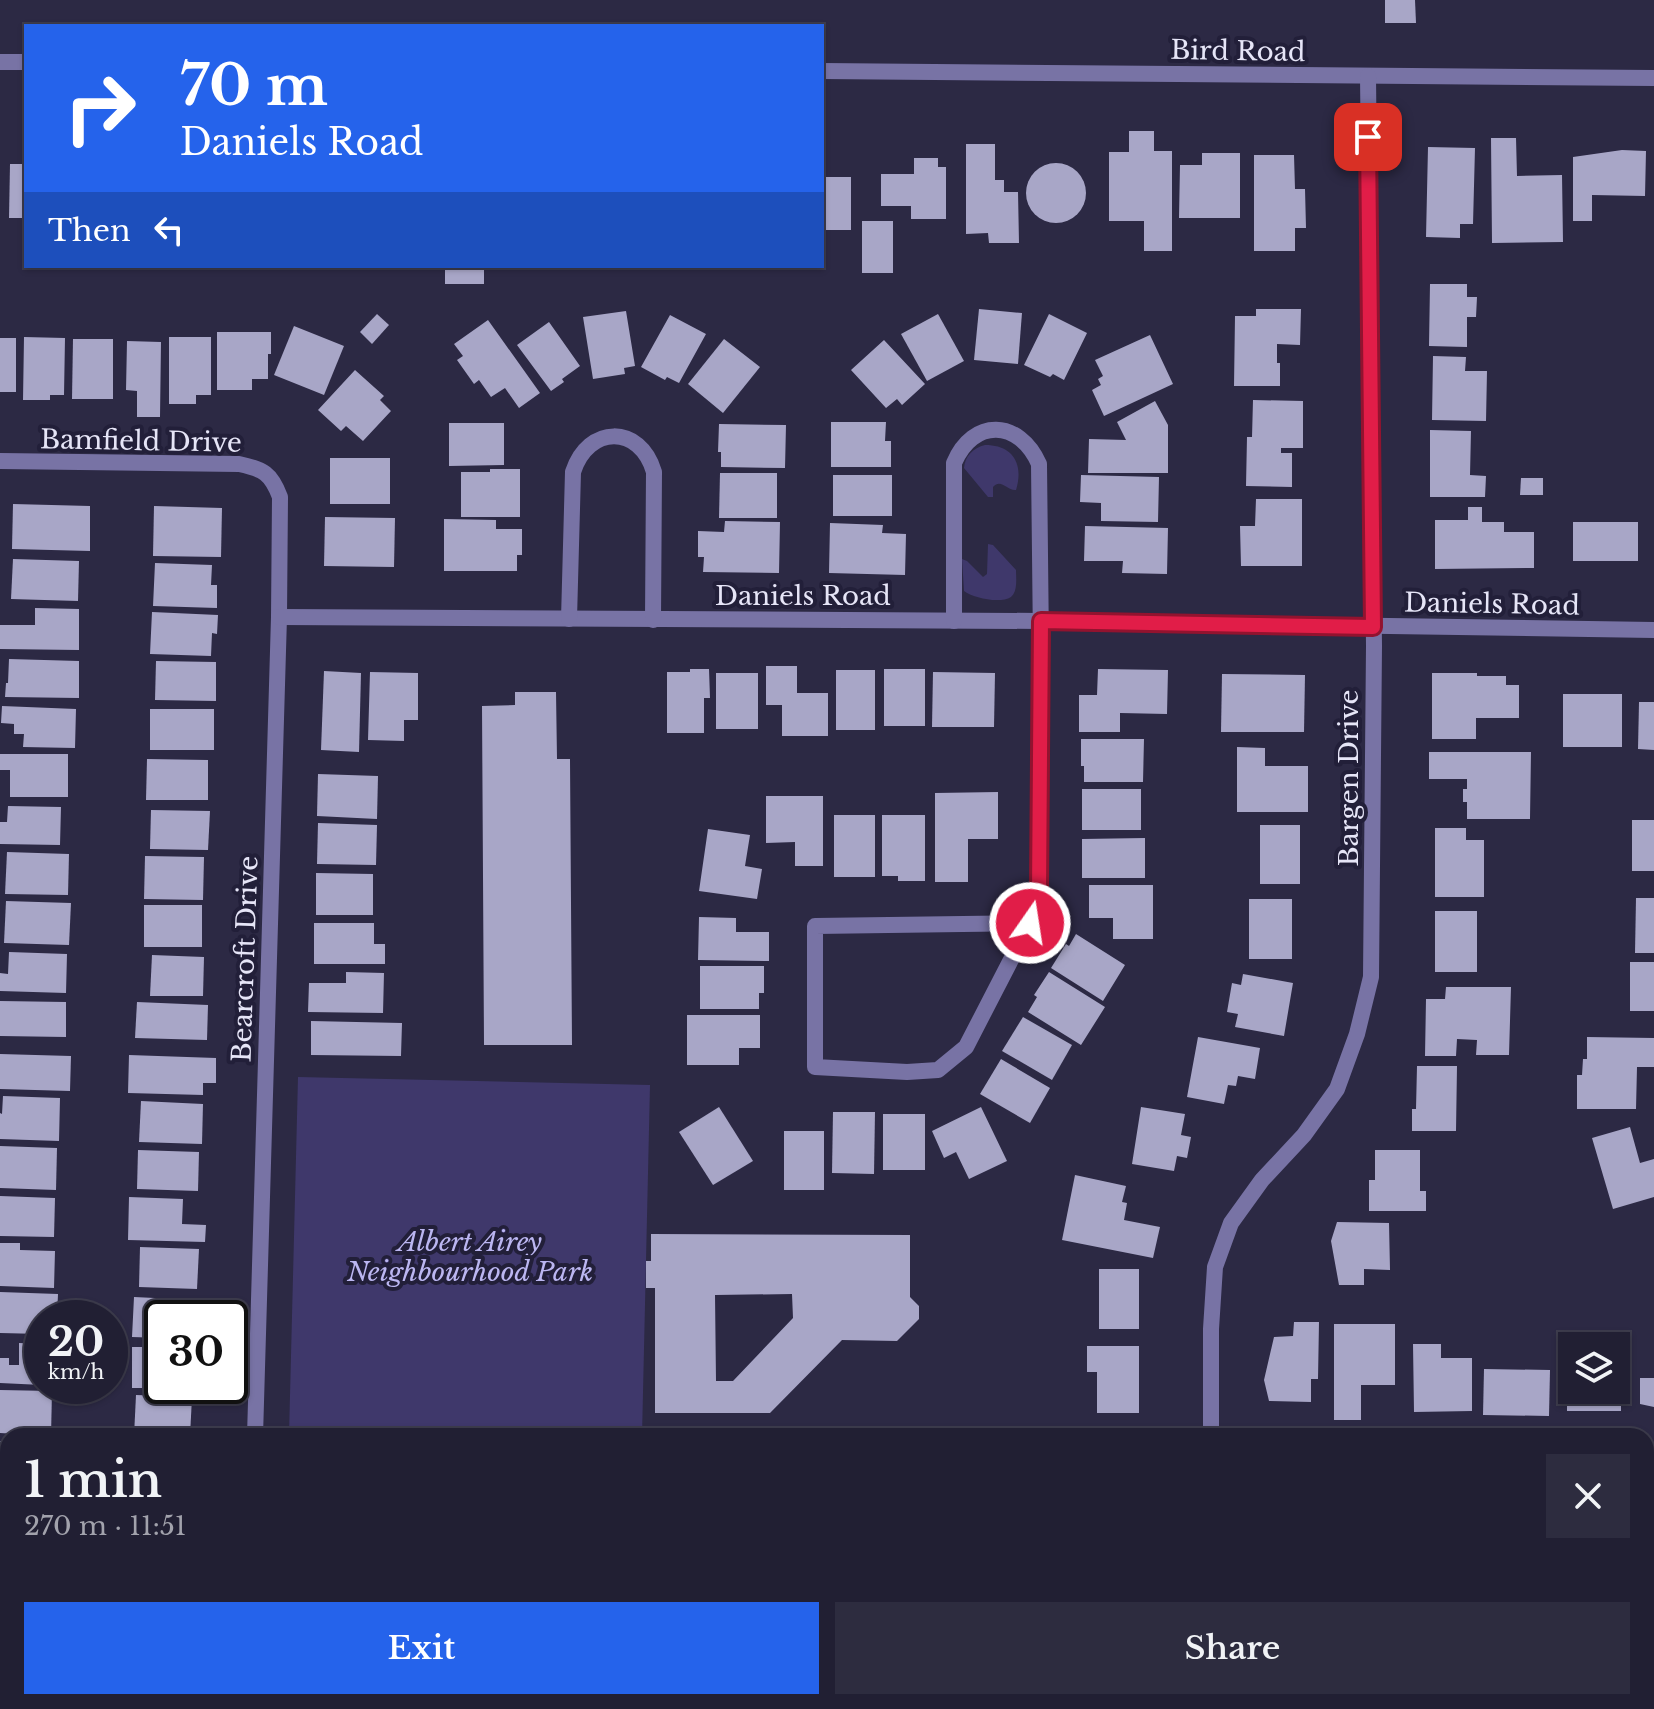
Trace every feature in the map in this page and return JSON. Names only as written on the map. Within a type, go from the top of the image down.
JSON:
[{"type":"street","points":[[0,62],[24,62]]},
{"type":"street","name":"Bird Road","points":[[824,71],[1654,78]]},
{"type":"street","name":"Bargen Drive","points":[[1211,1428],[1211,1329],[1215,1267],[1231,1223],[1262,1180],[1304,1135],[1337,1089],[1357,1034],[1371,977],[1373,627],[1368,76]]},
{"type":"street","points":[[954,621],[954,463],[959,450],[969,439],[982,432],[997,430],[1011,433],[1024,440],[1039,464],[1039,893],[1030,923],[966,1047],[938,1070],[907,1072],[815,1067],[815,926],[1030,923]]},
{"type":"street","points":[[569,619],[573,472],[578,457],[588,445],[602,438],[618,436],[642,448],[650,458],[654,472],[653,620]]},
{"type":"street","name":"Bamfield Drive","points":[[0,461],[239,464],[258,468],[275,484]]},
{"type":"street","name":"Bearcroft Drive","points":[[255,1428],[279,617],[280,497],[275,484]]},
{"type":"street","name":"Daniels Road","points":[[279,617],[1041,621],[1654,630]]},
{"type":"green space","points":[[985,445],[1003,448],[1014,458],[1018,472],[1016,490],[999,484],[993,487],[993,497],[988,497],[964,468],[970,453]]},
{"type":"green space","points":[[988,544],[993,545],[1016,570],[1015,591],[1006,599],[987,599],[964,591],[962,559],[983,577],[987,574]]},
{"type":"green space","name":"Albert Airey Neighbourhood Park","points":[[298,1077],[650,1085],[642,1428],[289,1428]]},
{"type":"building","points":[[1385,0],[1415,0],[1416,23],[1385,23]]},
{"type":"building","points":[[1129,131],[1154,131],[1154,151],[1172,151],[1172,251],[1144,251],[1144,221],[1109,221],[1109,152],[1129,152]]},
{"type":"building","points":[[1491,138],[1516,138],[1517,176],[1562,175],[1563,242],[1492,243]]},
{"type":"building","points":[[966,144],[995,144],[995,180],[1004,180],[1004,192],[1018,192],[1019,243],[989,243],[988,233],[966,234]]},
{"type":"building","points":[[1428,147],[1475,148],[1473,224],[1460,224],[1460,238],[1426,237]]},
{"type":"building","points":[[1622,150],[1646,151],[1645,196],[1592,195],[1592,221],[1573,221],[1573,157]]},
{"type":"building","points":[[1202,153],[1240,153],[1240,218],[1179,218],[1180,165],[1202,165]]},
{"type":"building","points":[[1254,155],[1294,155],[1295,189],[1305,189],[1306,228],[1295,228],[1295,251],[1254,251]]},
{"type":"building","points":[[914,158],[938,158],[938,167],[946,167],[946,219],[911,219],[911,206],[881,206],[881,174],[914,174]]},
{"type":"building","points":[[1056,163],[1077,172],[1086,193],[1077,214],[1056,223],[1035,214],[1026,193],[1035,172]]},
{"type":"building","points":[[10,164],[24,164],[24,218],[9,218]]},
{"type":"building","points":[[824,177],[851,177],[851,230],[824,230]]},
{"type":"building","points":[[862,221],[893,221],[893,273],[862,273]]},
{"type":"building","points":[[445,268],[484,268],[484,284],[445,284]]},
{"type":"building","points":[[1430,284],[1467,284],[1467,297],[1477,297],[1476,317],[1467,317],[1467,347],[1429,346]]},
{"type":"building","points":[[979,309],[1022,313],[1018,364],[974,360]]},
{"type":"building","points":[[1256,309],[1301,309],[1300,345],[1277,344],[1280,386],[1234,386],[1235,316],[1256,316]]},
{"type":"building","points":[[626,311],[635,366],[624,368],[625,374],[593,379],[583,317]]},
{"type":"building","points":[[377,314],[389,325],[372,344],[360,332]]},
{"type":"building","points":[[938,314],[964,361],[927,381],[901,334]]},
{"type":"building","points":[[1049,314],[1087,333],[1064,380],[1024,365]]},
{"type":"building","points":[[670,315],[706,334],[679,383],[667,377],[665,380],[641,367]]},
{"type":"building","points":[[488,320],[540,393],[519,408],[505,388],[491,397],[479,380],[474,384],[457,360],[463,356],[454,344]]},
{"type":"building","points":[[549,322],[580,366],[551,391],[517,345]]},
{"type":"building","points":[[294,326],[344,346],[324,395],[274,375]]},
{"type":"building","points":[[217,332],[271,332],[268,379],[252,379],[252,390],[217,390]]},
{"type":"building","points":[[1150,335],[1173,384],[1104,416],[1092,390],[1101,385],[1098,379],[1103,376],[1095,360]]},
{"type":"building","points":[[24,337],[65,338],[64,395],[50,395],[50,400],[23,400]]},
{"type":"building","points":[[169,337],[211,337],[211,395],[196,395],[196,404],[169,404]]},
{"type":"building","points":[[0,338],[16,338],[16,392],[0,392]]},
{"type":"building","points":[[73,339],[113,339],[113,399],[72,399]]},
{"type":"building","points":[[724,339],[760,367],[723,413],[688,384]]},
{"type":"building","points":[[884,340],[925,384],[902,405],[897,399],[886,408],[851,370]]},
{"type":"building","points":[[127,341],[161,342],[160,417],[137,417],[137,391],[126,390]]},
{"type":"building","points":[[1433,356],[1466,357],[1465,371],[1487,371],[1486,421],[1432,420]]},
{"type":"building","points":[[355,370],[384,396],[380,400],[391,411],[363,441],[346,426],[341,431],[318,410]]},
{"type":"building","points":[[1253,400],[1303,401],[1303,448],[1281,448],[1281,453],[1292,453],[1292,487],[1246,486],[1247,437],[1252,437]]},
{"type":"building","points":[[1155,401],[1168,425],[1168,473],[1088,473],[1089,439],[1126,440],[1117,422]]},
{"type":"building","points":[[831,422],[886,422],[885,441],[891,441],[891,467],[831,467]]},
{"type":"building","points":[[449,423],[504,423],[504,465],[449,466]]},
{"type":"building","points":[[719,424],[786,425],[785,468],[721,467]]},
{"type":"building","points":[[1430,430],[1471,431],[1470,475],[1486,476],[1485,497],[1430,497]]},
{"type":"building","points":[[330,458],[390,458],[390,504],[330,504]]},
{"type":"building","points":[[490,469],[520,469],[520,517],[461,517],[461,472],[490,472]]},
{"type":"building","points":[[720,473],[777,473],[777,518],[719,518]]},
{"type":"building","points":[[833,475],[892,475],[892,516],[833,516]]},
{"type":"building","points":[[1081,475],[1159,477],[1158,522],[1101,521],[1101,503],[1080,502]]},
{"type":"building","points":[[1521,478],[1543,478],[1543,495],[1520,495]]},
{"type":"building","points":[[1256,499],[1302,499],[1302,566],[1241,566],[1240,526],[1255,526]]},
{"type":"building","points":[[13,504],[90,506],[90,551],[12,549]]},
{"type":"building","points":[[154,506],[222,508],[221,557],[153,556]]},
{"type":"building","points":[[1468,507],[1482,507],[1482,522],[1504,522],[1504,532],[1534,532],[1534,568],[1435,569],[1435,520],[1468,520]]},
{"type":"building","points":[[325,517],[395,518],[394,567],[324,566]]},
{"type":"building","points":[[444,519],[496,520],[496,529],[522,529],[522,555],[517,555],[517,571],[444,571]]},
{"type":"building","points":[[725,521],[780,522],[779,573],[703,572],[704,557],[698,557],[698,531],[724,532]]},
{"type":"building","points":[[1573,522],[1638,522],[1638,561],[1573,561]]},
{"type":"building","points":[[830,523],[883,525],[882,533],[906,534],[905,575],[829,573]]},
{"type":"building","points":[[1085,526],[1168,528],[1167,574],[1122,573],[1123,561],[1084,561]]},
{"type":"building","points":[[13,559],[79,561],[78,601],[11,599]]},
{"type":"building","points":[[155,563],[212,565],[211,585],[217,585],[217,608],[153,606]]},
{"type":"building","points":[[35,608],[79,609],[79,650],[0,649],[0,625],[35,625]]},
{"type":"building","points":[[152,612],[218,615],[217,634],[212,633],[211,656],[150,654]]},
{"type":"building","points":[[9,659],[79,661],[79,698],[5,697]]},
{"type":"building","points":[[156,661],[216,662],[216,701],[155,700]]},
{"type":"building","points":[[766,666],[797,666],[797,693],[828,693],[828,736],[782,736],[782,705],[766,705]]},
{"type":"building","points":[[690,669],[709,669],[710,698],[704,698],[704,733],[667,733],[667,672],[690,672]]},
{"type":"building","points":[[884,669],[925,669],[925,726],[884,726]]},
{"type":"building","points":[[1098,669],[1168,670],[1167,714],[1120,713],[1120,732],[1079,732],[1079,695],[1097,695]]},
{"type":"building","points":[[836,670],[875,670],[875,730],[836,730]]},
{"type":"building","points":[[324,671],[361,673],[359,752],[321,750]]},
{"type":"building","points":[[370,672],[418,673],[418,720],[404,720],[404,741],[368,740]]},
{"type":"building","points":[[933,672],[995,673],[994,727],[932,727]]},
{"type":"building","points":[[716,673],[758,673],[758,729],[716,729]]},
{"type":"building","points":[[1432,673],[1506,676],[1506,685],[1519,685],[1519,718],[1476,718],[1476,739],[1432,739]]},
{"type":"building","points":[[1222,674],[1305,675],[1304,732],[1221,732]]},
{"type":"building","points":[[515,692],[556,692],[557,759],[570,759],[572,1045],[484,1045],[482,706],[515,705]]},
{"type":"building","points":[[1563,694],[1622,694],[1622,747],[1563,747]]},
{"type":"building","points":[[1639,702],[1654,702],[1654,750],[1638,749]]},
{"type":"building","points":[[2,706],[76,709],[75,748],[23,747],[24,734],[14,734],[14,724],[1,723]]},
{"type":"building","points":[[150,709],[214,709],[214,750],[150,750]]},
{"type":"building","points":[[1081,739],[1144,739],[1143,782],[1084,782]]},
{"type":"building","points":[[1237,747],[1265,748],[1265,766],[1308,766],[1308,812],[1237,812]]},
{"type":"building","points":[[1429,752],[1531,752],[1530,819],[1467,819],[1463,789],[1467,789],[1467,779],[1429,779]]},
{"type":"building","points":[[0,754],[68,754],[68,797],[10,797],[10,770],[0,770]]},
{"type":"building","points":[[147,759],[208,760],[208,800],[146,800]]},
{"type":"building","points":[[318,774],[378,776],[377,819],[317,816]]},
{"type":"building","points":[[1082,789],[1141,789],[1141,830],[1082,830]]},
{"type":"building","points":[[998,792],[998,839],[968,839],[968,882],[935,882],[935,793]]},
{"type":"building","points":[[766,796],[823,796],[823,866],[795,866],[795,842],[766,843]]},
{"type":"building","points":[[8,806],[61,807],[60,845],[0,844],[0,822],[7,822]]},
{"type":"building","points":[[151,810],[210,811],[208,850],[150,849]]},
{"type":"building","points":[[834,815],[875,815],[875,877],[834,877]]},
{"type":"building","points":[[882,815],[925,815],[925,881],[898,881],[898,876],[882,876]]},
{"type":"building","points":[[1632,820],[1654,820],[1654,871],[1632,871]]},
{"type":"building","points":[[318,823],[377,825],[376,865],[317,864]]},
{"type":"building","points":[[1260,825],[1300,825],[1300,884],[1260,884]]},
{"type":"building","points":[[1435,828],[1466,828],[1466,840],[1484,840],[1484,897],[1435,897]]},
{"type":"building","points":[[708,829],[750,835],[745,866],[762,869],[757,899],[699,891]]},
{"type":"building","points":[[1145,838],[1145,878],[1082,878],[1082,839]]},
{"type":"building","points":[[7,852],[69,854],[68,895],[5,894]]},
{"type":"building","points":[[145,856],[204,857],[203,900],[144,899]]},
{"type":"building","points":[[316,873],[373,874],[373,915],[316,915]]},
{"type":"building","points":[[1089,885],[1153,885],[1153,939],[1113,939],[1113,918],[1089,918]]},
{"type":"building","points":[[1636,898],[1654,898],[1654,953],[1635,953]]},
{"type":"building","points":[[1249,899],[1292,899],[1292,959],[1249,959]]},
{"type":"building","points":[[6,901],[71,903],[69,945],[4,943]]},
{"type":"building","points":[[144,905],[202,905],[202,947],[144,947]]},
{"type":"building","points":[[1435,911],[1477,911],[1477,972],[1435,972]]},
{"type":"building","points":[[699,917],[736,918],[736,932],[769,932],[769,961],[698,960]]},
{"type":"building","points":[[314,923],[374,923],[374,944],[385,944],[385,964],[314,964]]},
{"type":"building","points":[[1076,934],[1125,965],[1103,1001],[1051,968]]},
{"type":"building","points":[[9,952],[67,954],[66,993],[0,991],[0,973],[8,974]]},
{"type":"building","points":[[152,955],[204,957],[203,996],[150,996]]},
{"type":"building","points":[[1630,962],[1654,962],[1654,1011],[1630,1011]]},
{"type":"building","points":[[700,966],[764,966],[764,993],[759,993],[759,1009],[700,1009]]},
{"type":"building","points":[[346,972],[384,973],[383,1013],[308,1012],[309,983],[346,983]]},
{"type":"building","points":[[1049,972],[1105,1007],[1081,1045],[1028,1012],[1037,997],[1034,995]]},
{"type":"building","points":[[1243,974],[1293,983],[1284,1036],[1235,1027],[1238,1014],[1227,1012],[1232,983],[1241,985]]},
{"type":"building","points":[[1446,987],[1511,987],[1509,1055],[1476,1055],[1477,1040],[1457,1039],[1456,1056],[1425,1056],[1426,999],[1445,999]]},
{"type":"building","points":[[0,1001],[66,1002],[66,1037],[0,1036]]},
{"type":"building","points":[[137,1002],[208,1005],[207,1040],[135,1038]]},
{"type":"building","points":[[687,1015],[760,1015],[760,1048],[739,1048],[739,1065],[687,1065]]},
{"type":"building","points":[[1023,1017],[1072,1045],[1052,1080],[1002,1051]]},
{"type":"building","points":[[311,1021],[402,1023],[401,1056],[311,1055]]},
{"type":"building","points":[[1198,1037],[1260,1048],[1255,1079],[1238,1076],[1236,1086],[1228,1085],[1224,1104],[1187,1097]]},
{"type":"building","points":[[1587,1037],[1654,1038],[1654,1067],[1637,1067],[1636,1109],[1577,1109],[1577,1075],[1582,1075],[1583,1059],[1587,1059]]},
{"type":"building","points":[[0,1054],[71,1056],[70,1091],[0,1089]]},
{"type":"building","points":[[129,1055],[216,1058],[216,1083],[203,1083],[203,1095],[128,1093]]},
{"type":"building","points":[[1001,1059],[1050,1088],[1030,1123],[980,1094]]},
{"type":"building","points":[[1417,1066],[1457,1066],[1456,1131],[1412,1131]]},
{"type":"building","points":[[3,1096],[60,1098],[59,1141],[0,1139]]},
{"type":"building","points":[[141,1101],[203,1104],[202,1144],[139,1142]]},
{"type":"building","points":[[719,1107],[753,1161],[713,1185],[679,1132]]},
{"type":"building","points":[[981,1107],[1007,1161],[969,1179],[956,1152],[944,1158],[932,1131]]},
{"type":"building","points":[[1141,1107],[1185,1114],[1181,1135],[1191,1137],[1187,1158],[1177,1156],[1174,1171],[1132,1164]]},
{"type":"building","points":[[833,1112],[875,1112],[874,1174],[832,1173]]},
{"type":"building","points":[[883,1114],[925,1114],[925,1170],[883,1170]]},
{"type":"building","points":[[1630,1127],[1640,1163],[1654,1159],[1654,1197],[1613,1209],[1592,1138]]},
{"type":"building","points":[[784,1131],[824,1131],[824,1190],[784,1190]]},
{"type":"building","points":[[0,1146],[57,1148],[56,1190],[0,1188]]},
{"type":"building","points":[[138,1150],[199,1152],[198,1191],[137,1189]]},
{"type":"building","points":[[1375,1150],[1420,1150],[1420,1191],[1426,1191],[1426,1211],[1369,1211],[1369,1180],[1375,1180]]},
{"type":"building","points":[[1075,1175],[1126,1186],[1122,1202],[1127,1203],[1124,1220],[1160,1227],[1153,1258],[1062,1240]]},
{"type":"building","points":[[0,1196],[55,1198],[54,1237],[0,1236]]},
{"type":"building","points":[[129,1197],[183,1199],[182,1224],[206,1225],[205,1242],[128,1240]]},
{"type":"building","points":[[1337,1222],[1389,1223],[1390,1270],[1364,1269],[1364,1285],[1339,1285],[1331,1241]]},
{"type":"building","points":[[651,1234],[910,1235],[910,1297],[919,1306],[919,1319],[897,1341],[842,1340],[770,1413],[655,1413],[655,1288],[646,1288],[646,1261],[651,1261]],"holes":[[[792,1294],[793,1318],[733,1381],[716,1381],[715,1295]]]},
{"type":"building","points":[[0,1243],[20,1243],[20,1250],[55,1251],[54,1288],[0,1286]]},
{"type":"building","points":[[140,1247],[199,1249],[197,1289],[139,1287]]},
{"type":"building","points":[[1099,1269],[1139,1269],[1139,1329],[1099,1329]]},
{"type":"building","points":[[0,1292],[58,1294],[58,1300],[24,1300],[24,1334],[0,1333]]},
{"type":"building","points":[[134,1297],[196,1300],[144,1300],[144,1337],[132,1337]]},
{"type":"building","points":[[1294,1322],[1319,1322],[1318,1379],[1311,1379],[1311,1402],[1269,1401],[1264,1380],[1274,1337],[1293,1336]]},
{"type":"building","points":[[1334,1324],[1395,1324],[1395,1385],[1361,1385],[1361,1420],[1334,1420]]},
{"type":"building","points":[[19,1343],[24,1343],[24,1384],[0,1383],[0,1358],[9,1358],[9,1365],[19,1365]]},
{"type":"building","points":[[1413,1344],[1441,1344],[1441,1358],[1472,1358],[1472,1411],[1414,1412]]},
{"type":"building","points":[[1087,1346],[1139,1346],[1139,1413],[1097,1413],[1097,1372],[1087,1372]]},
{"type":"building","points":[[132,1347],[144,1347],[144,1388],[132,1388]]},
{"type":"building","points":[[1484,1369],[1550,1370],[1549,1416],[1483,1415]]},
{"type":"building","points":[[1640,1378],[1654,1378],[1654,1407],[1640,1404]]},
{"type":"building","points":[[0,1390],[24,1390],[24,1404],[52,1404],[51,1428],[0,1428]]},
{"type":"building","points":[[136,1395],[144,1395],[144,1404],[192,1404],[190,1428],[134,1428]]},
{"type":"building","points":[[1567,1404],[1621,1404],[1621,1411],[1567,1411]]},
{"type":"building","points":[[1109,1426],[1139,1426],[1139,1428]]},
{"type":"route","points":[[1030,923],[1039,893],[1041,621],[1373,627],[1368,137]]}]
